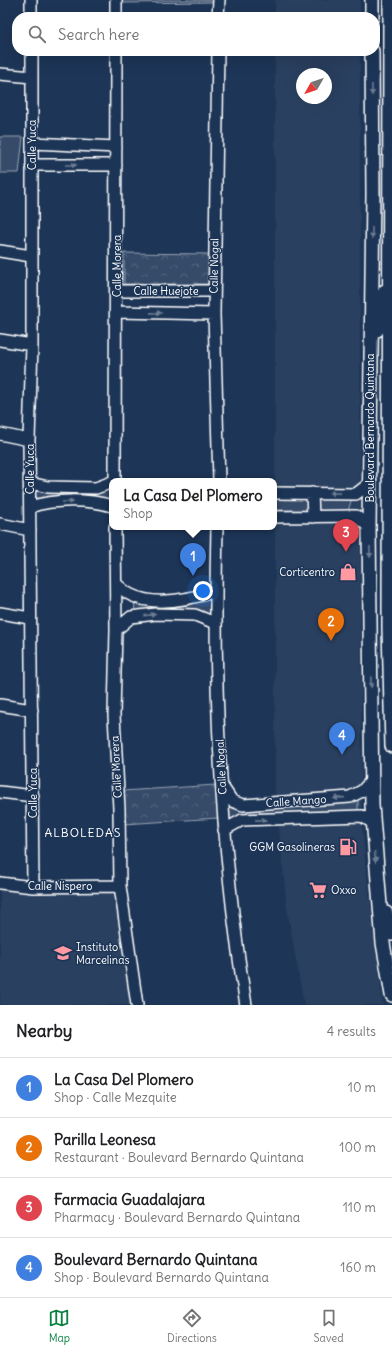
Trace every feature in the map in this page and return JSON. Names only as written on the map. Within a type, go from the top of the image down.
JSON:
[{"type":"main road","points":[[372,0],[372,12]]},
{"type":"main road","name":"Boulevard Bernardo Quintana","points":[[390,0],[391,266],[389,628],[392,746]]},
{"type":"main road","name":"Boulevard Bernardo Quintana","points":[[372,56],[369,527],[372,780],[373,823],[383,943],[392,995]]},
{"type":"main road","points":[[370,359],[391,266]]},
{"type":"main road","points":[[379,890],[392,934]]},
{"type":"street","points":[[31,0],[31,12]]},
{"type":"street","points":[[116,0],[116,12]]},
{"type":"street","points":[[218,0],[218,12]]},
{"type":"street","name":"Calle Yuca","points":[[32,56],[32,345],[29,440],[33,887]]},
{"type":"street","name":"Calle Morera","points":[[115,478],[117,312],[116,56]]},
{"type":"street","name":"Calle Nogal","points":[[218,56],[214,314],[221,478]]},
{"type":"street","points":[[0,74],[32,77]]},
{"type":"street","points":[[33,143],[116,147]]},
{"type":"street","points":[[32,165],[116,165]]},
{"type":"street","points":[[0,251],[31,256]]},
{"type":"street","name":"Calle Huejote","points":[[117,291],[214,291]]},
{"type":"street","name":"Calle Huejote","points":[[117,312],[214,314]]},
{"type":"street","points":[[0,340],[32,345]]},
{"type":"street","points":[[0,434],[29,440]]},
{"type":"street","points":[[30,482],[48,487],[96,488],[109,483]]},
{"type":"street","points":[[277,493],[356,494],[370,483]]},
{"type":"street","points":[[312,493],[313,517]]},
{"type":"street","points":[[30,507],[46,502],[98,502],[109,505]]},
{"type":"street","points":[[277,517],[356,516],[369,527]]},
{"type":"street","points":[[0,524],[30,530]]},
{"type":"street","name":"Calle Morera","points":[[115,530],[116,630],[114,715],[119,809],[120,886],[137,1005]]},
{"type":"street","name":"Calle Nogal","points":[[219,530],[215,623],[224,830],[234,933],[246,1005]]},
{"type":"street","points":[[116,584],[131,595],[153,600],[186,600],[216,591]]},
{"type":"street","points":[[0,613],[30,618]]},
{"type":"street","points":[[116,630],[131,617],[156,614],[195,615],[215,623]]},
{"type":"street","points":[[0,704],[32,710]]},
{"type":"street","name":"Calle Mango","points":[[222,786],[232,800],[243,804],[350,797],[362,791],[372,780]]},
{"type":"street","points":[[0,792],[33,796]]},
{"type":"street","points":[[295,801],[296,819]]},
{"type":"street","name":"Calle Mango","points":[[224,830],[242,820],[362,816],[373,823]]},
{"type":"street","name":"Calle Níspero","points":[[0,883],[33,887],[120,886]]},
{"type":"shaded area","points":[[275,0],[360,0],[360,12],[275,12]]},
{"type":"shaded area","points":[[275,56],[360,56],[362,824],[383,1005],[304,1005],[287,909],[275,790],[275,530],[277,530],[277,478],[275,478]]},
{"type":"shaded area","name":"Instituto Marcelinas","points":[[0,884],[112,893],[120,901],[133,1005],[0,1005]]},
{"type":"green space","points":[[122,0],[215,0],[216,2],[122,3]]},
{"type":"green space","points":[[0,137],[23,137],[19,173],[0,173]]},
{"type":"green space","points":[[124,253],[210,254],[210,284],[124,284]]},
{"type":"green space","points":[[34,487],[109,487],[109,501],[35,501]]},
{"type":"green space","points":[[277,497],[352,498],[348,511],[277,510]]},
{"type":"green space","points":[[212,595],[212,618],[135,613],[134,599]]},
{"type":"green space","points":[[216,785],[218,818],[124,824],[122,791]]},
{"type":"green space","points":[[358,795],[358,812],[229,822],[228,803]]},
{"type":"place","name":"Farmacia Guadalajara","points":[[346,552]]},
{"type":"place","name":"Corticentro","points":[[348,572]]},
{"type":"place","name":"La Casa Del Plomero","points":[[193,576]]},
{"type":"place","name":"Parilla Leonesa","points":[[331,641]]},
{"type":"place","name":"Boulevard Bernardo Quintana","points":[[342,755]]},
{"type":"place","name":"GGM Gasolineras","points":[[348,847]]},
{"type":"place","name":"Oxxo","points":[[318,890]]},
{"type":"place","name":"Instituto Marcelinas","points":[[63,953]]},
{"type":"district","name":"ALBOLEDAS","points":[[83,832]]}]
